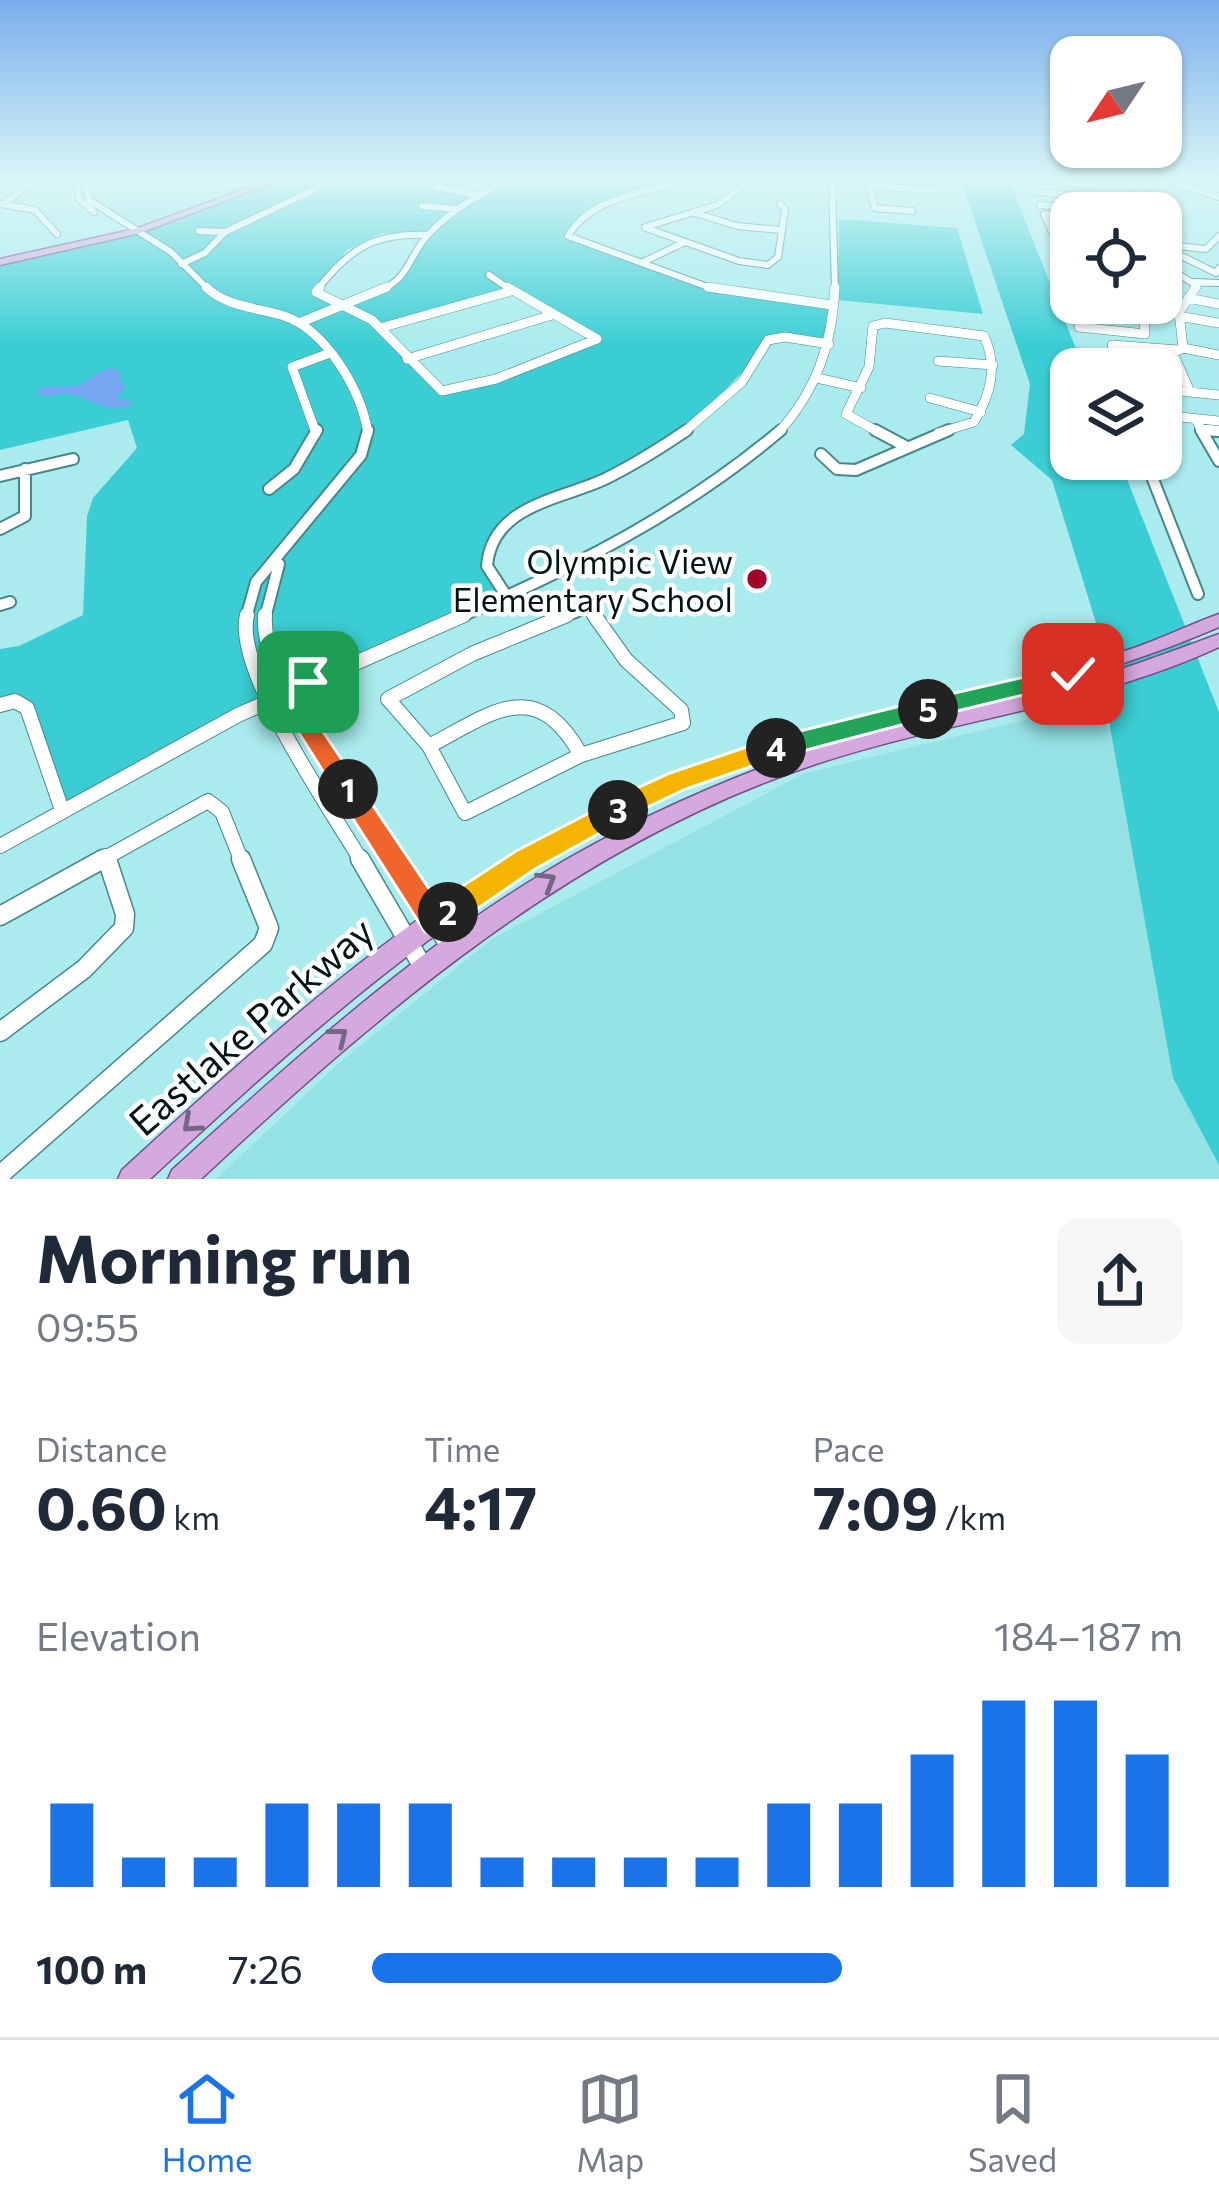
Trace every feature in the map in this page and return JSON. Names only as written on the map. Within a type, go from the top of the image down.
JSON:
[{"type":"main road","points":[[0,260],[112,235]]},
{"type":"main road","name":"Eastlake Parkway","points":[[181,1179],[314,1056],[423,967],[602,848],[722,791],[813,756],[1105,667],[1219,620]]},
{"type":"main road","name":"Eastlake Parkway","points":[[131,1179],[314,1016],[409,940],[526,860],[679,781],[811,737],[1093,687],[1216,645]]},
{"type":"street","points":[[137,235],[170,254],[215,297],[299,323],[317,334],[364,410],[369,437],[349,474],[256,582],[244,628],[247,651],[450,946]]},
{"type":"street","points":[[181,264],[205,253],[222,235]]},
{"type":"street","points":[[381,235],[351,247],[316,292],[380,328],[442,391],[496,379],[597,339],[489,275]]},
{"type":"street","points":[[398,283],[427,235]]},
{"type":"street","points":[[569,235],[729,293],[832,305]]},
{"type":"street","points":[[664,235],[739,261],[772,264],[778,257],[780,235]]},
{"type":"street","points":[[0,846],[276,697],[502,596],[685,506],[762,447],[818,378],[829,344],[835,235]]},
{"type":"street","points":[[1182,247],[1206,249],[1219,236]]},
{"type":"street","points":[[641,263],[685,243]]},
{"type":"street","points":[[1182,256],[1216,273],[1219,268]]},
{"type":"street","points":[[1182,275],[1193,282],[1219,283]]},
{"type":"street","points":[[1182,308],[1197,291],[1193,282]]},
{"type":"street","points":[[299,323],[398,283],[410,285]]},
{"type":"street","points":[[380,328],[511,291]]},
{"type":"street","points":[[1187,298],[1219,304]]},
{"type":"street","points":[[407,359],[552,315]]},
{"type":"street","points":[[1182,315],[1215,322],[1215,341]]},
{"type":"street","points":[[820,454],[847,471],[962,428],[981,412],[993,365],[988,340],[980,334],[878,323],[862,388],[848,416],[905,446]]},
{"type":"street","points":[[1079,327],[1145,334],[1144,324]]},
{"type":"street","points":[[1104,329],[1114,348]]},
{"type":"street","points":[[534,628],[502,596],[488,572],[487,557],[503,526],[524,512],[619,473],[674,440],[731,392],[772,338],[829,344]]},
{"type":"street","points":[[1182,349],[1219,355]]},
{"type":"street","points":[[269,489],[295,469],[317,430],[292,367],[331,353]]},
{"type":"street","points":[[938,361],[993,365]]},
{"type":"street","points":[[1182,376],[1190,392]]},
{"type":"street","points":[[818,378],[862,388]]},
{"type":"street","points":[[1182,391],[1219,395]]},
{"type":"street","points":[[930,398],[981,412]]},
{"type":"street","points":[[1182,420],[1219,430]]},
{"type":"street","points":[[1198,423],[1219,421]]},
{"type":"street","points":[[1198,423],[1219,461]]},
{"type":"street","points":[[0,476],[73,459]]},
{"type":"street","points":[[0,530],[25,516],[25,470]]},
{"type":"street","points":[[1153,480],[1198,594]]},
{"type":"street","points":[[588,607],[626,660],[681,710],[683,723],[581,755],[465,813],[429,746],[388,699],[472,653],[534,628],[588,607]]},
{"type":"street","points":[[1194,632],[1216,645]]},
{"type":"street","points":[[276,697],[423,967]]},
{"type":"street","points":[[0,705],[14,701],[28,708],[62,810]]},
{"type":"street","points":[[429,746],[506,708],[538,705],[567,723],[581,755]]},
{"type":"street","points":[[0,916],[208,801],[222,812],[269,928],[263,944],[0,1174]]},
{"type":"street","points":[[0,1032],[84,969],[124,928],[125,914],[106,856]]},
{"type":"shaded area","points":[[104,235],[378,235],[347,250],[318,290],[342,303],[404,278],[426,235],[567,235],[691,281],[830,304],[827,342],[777,336],[697,419],[630,464],[523,508],[486,555],[505,591],[313,678],[62,812],[27,704],[0,701],[0,649],[19,646],[83,615],[87,516],[93,498],[137,448],[128,420],[0,450],[0,260]],"holes":[[[511,290],[595,333],[514,370],[447,387],[426,379],[382,327]]]},
{"type":"shaded area","points":[[839,235],[959,235],[983,314],[838,300]]},
{"type":"shaded area","points":[[980,235],[1031,235],[1050,283],[1050,324],[1066,324],[1076,348],[1050,348],[1050,478],[1011,445],[1024,434],[1030,384]]},
{"type":"shaded area","points":[[111,368],[122,373],[119,379],[125,387],[116,398],[133,402],[127,407],[36,393],[80,384]]},
{"type":"shaded area","points":[[1052,480],[1127,480],[1219,712],[1219,1165],[1173,1078],[1110,727],[1105,652]]},
{"type":"shaded area","points":[[1074,708],[1110,727],[1173,1078],[1219,1165],[1219,1179],[216,1179],[339,1063],[492,939],[805,773]]},
{"type":"place","name":"Olympic View Elementary School","points":[[757,579]]},
{"type":"route","points":[[308,682],[285,693],[435,922],[526,860],[679,781],[811,737],[1073,674]]}]
